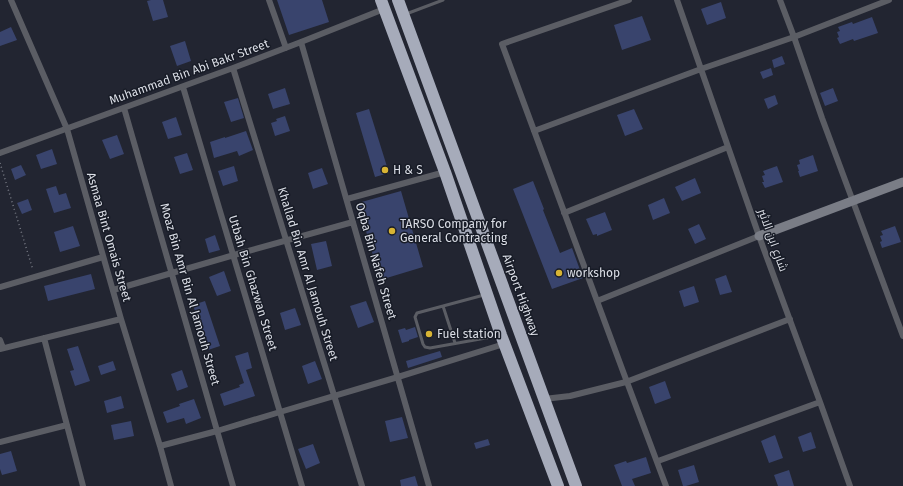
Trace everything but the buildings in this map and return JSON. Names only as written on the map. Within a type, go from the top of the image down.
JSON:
[{"type":"highway","name":"Airport Highway","points":[[398,0],[576,486]]},
{"type":"highway","points":[[383,4],[503,339],[558,486]]},
{"type":"street","name":"Asmaa Bint Omais Street","points":[[11,0],[67,129],[120,319],[171,486]]},
{"type":"street","points":[[269,0],[286,48]]},
{"type":"street","points":[[629,0],[502,44],[626,382],[658,461],[666,486]]},
{"type":"street","name":"شارع ابن الاثير","points":[[677,0],[759,236],[850,486]]},
{"type":"street","points":[[780,0],[903,336]]},
{"type":"street","points":[[534,131],[701,69],[794,37],[890,0]]},
{"type":"street","name":"Muhammad Bin Abi Bakr Street","points":[[0,153],[286,48],[383,4]]},
{"type":"street","name":"Oqba Bin Nafeh Street","points":[[301,42],[429,486]]},
{"type":"street","name":"Khallad Bin Amr Al Jamouh Street","points":[[233,68],[362,486]]},
{"type":"street","name":"Utbah Bin Ghazwan Street","points":[[183,87],[302,486]]},
{"type":"street","name":"Moaz Bin Amr Bin Al Jamouh Street","points":[[124,108],[233,486]]},
{"type":"street","points":[[564,213],[728,147]]},
{"type":"street","points":[[346,199],[444,172]]},
{"type":"street","points":[[596,301],[759,236],[903,182]]},
{"type":"street","points":[[113,290],[353,222]]},
{"type":"street","points":[[0,287],[104,258]]},
{"type":"street","points":[[0,340],[2,348],[120,319]]},
{"type":"street","points":[[544,399],[570,396],[626,382],[790,319]]},
{"type":"street","points":[[44,338],[83,486]]},
{"type":"street","points":[[160,446],[218,431],[398,377],[503,339]]},
{"type":"street","points":[[658,461],[820,402]]},
{"type":"street","points":[[0,442],[67,424]]},
{"type":"lane","points":[[403,15],[443,0]]},
{"type":"lane","points":[[488,294],[416,314],[415,316],[423,344],[428,348],[455,343],[503,339]]},
{"type":"lane","points":[[443,306],[455,343]]},
{"type":"path","points":[[0,163],[35,277]]},
{"type":"place","name":"H & S","points":[[385,170]]},
{"type":"place","name":"TARSO Company for General Contracting","points":[[392,231]]},
{"type":"place","name":"workshop","points":[[559,273]]},
{"type":"place","name":"Fuel station","points":[[429,334]]}]
